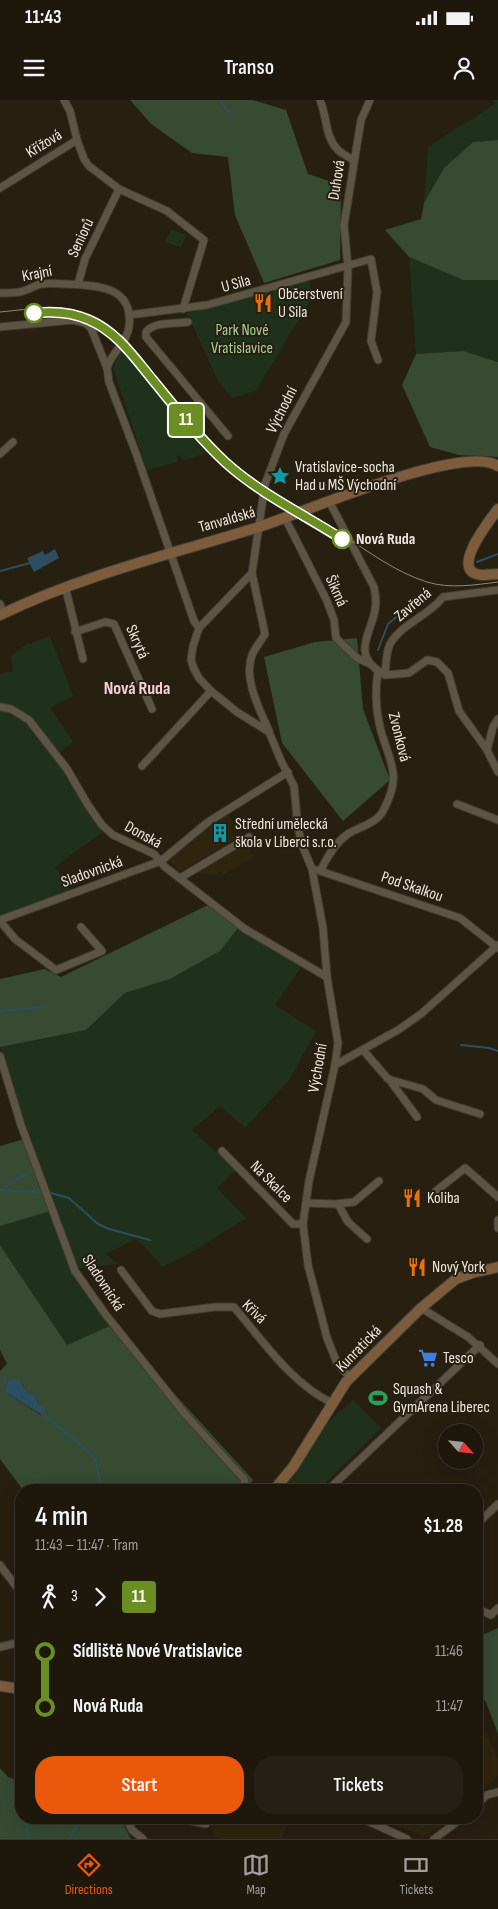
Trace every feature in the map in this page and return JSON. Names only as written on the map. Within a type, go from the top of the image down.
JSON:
[{"type":"main road","name":"Tanvaldská","points":[[1,611],[66,586],[170,552],[259,527],[384,481],[422,470],[464,463],[486,461],[497,463]]},
{"type":"main road","points":[[498,510],[477,539],[468,559],[470,568],[476,574],[498,574]]},
{"type":"main road","name":"Kunratická","points":[[279,1484],[293,1467],[332,1403],[350,1378],[421,1308],[456,1279],[472,1272],[498,1267]]},
{"type":"main road","points":[[0,1686],[15,1688]]},
{"type":"street","points":[[64,100],[70,111],[84,159],[89,166],[118,189],[167,211],[204,240],[180,309],[178,322]]},
{"type":"street","points":[[320,100],[325,111],[328,133],[332,142],[338,150],[354,161]]},
{"type":"street","name":"Duhová","points":[[348,267],[344,225],[362,120],[370,100]]},
{"type":"street","name":"Křížová","points":[[0,188],[77,140]]},
{"type":"street","name":"Seniorů","points":[[118,189],[85,260],[78,284],[108,288],[118,294],[126,302],[129,315]]},
{"type":"street","name":"U Sila","points":[[129,315],[180,309],[238,298],[371,259],[377,292],[371,341],[378,360]]},
{"type":"street","name":"Východní","points":[[348,267],[346,322],[279,445],[265,484],[252,573],[265,634],[252,656],[250,677],[269,732],[294,786],[298,828],[302,845],[312,869],[324,928],[327,977],[338,1043],[335,1065],[315,1153],[303,1224],[308,1264],[327,1338],[337,1363],[350,1378]]},
{"type":"street","name":"Krajní","points":[[0,293],[20,292],[41,284],[78,284]]},
{"type":"street","points":[[107,368],[111,356],[129,329],[129,315]]},
{"type":"street","points":[[0,327],[73,320],[85,323],[90,328],[107,368],[109,382],[194,622],[199,628]]},
{"type":"street","points":[[188,322],[150,327],[146,332],[146,337],[228,436]]},
{"type":"street","points":[[0,454],[13,442]]},
{"type":"street","points":[[330,501],[374,587],[376,596],[374,615],[364,641],[365,652],[370,664],[385,675],[409,673],[427,660],[437,662],[448,674],[459,711],[487,750],[498,772]]},
{"type":"street","name":"Šikmá","points":[[285,518],[327,601],[334,620],[336,638],[357,658],[370,664]]},
{"type":"street","points":[[252,573],[199,628],[193,646],[192,664],[203,683],[211,691],[237,712],[269,732]]},
{"type":"street","points":[[66,586],[83,658]]},
{"type":"street","name":"Zavřená","points":[[385,675],[390,644],[406,627],[437,606],[443,597],[498,590]]},
{"type":"street","name":"Skrytá","points":[[76,632],[106,622],[114,624],[152,709]]},
{"type":"street","name":"Zvonková","points":[[321,870],[326,858],[336,845],[347,835],[382,814],[390,795],[394,776],[392,759],[381,730],[375,690],[378,671]]},
{"type":"street","points":[[142,766],[211,691]]},
{"type":"street","name":"Donská","points":[[0,707],[11,709],[29,720],[67,769],[102,825],[113,835],[154,854],[165,867],[245,928],[327,977]]},
{"type":"street","points":[[487,750],[493,727],[498,719]]},
{"type":"street","name":"Sladovnická","points":[[81,928],[102,951],[56,970],[15,939],[0,921],[161,861],[208,822],[288,772]]},
{"type":"street","points":[[457,804],[498,820]]},
{"type":"street","points":[[180,878],[249,837]]},
{"type":"street","name":"Pod Skalkou","points":[[312,869],[321,870],[460,918],[497,947],[420,1014],[398,1030],[335,1065]]},
{"type":"street","points":[[363,1050],[417,1117]]},
{"type":"street","name":"Sladovnická","points":[[0,1056],[21,1125],[75,1271],[106,1315],[185,1414],[244,1479],[245,1484]]},
{"type":"street","points":[[388,1079],[422,1089],[436,1100],[480,1114]]},
{"type":"street","name":"Na Skalce","points":[[222,1151],[293,1224],[303,1224]]},
{"type":"street","points":[[436,1191],[465,1168],[498,1197]]},
{"type":"street","points":[[306,1203],[338,1204],[354,1202],[379,1181]]},
{"type":"street","points":[[338,1204],[348,1222],[367,1239]]},
{"type":"street","points":[[498,1220],[498,1228]]},
{"type":"street","name":"Křivá","points":[[121,1270],[152,1312],[160,1314],[214,1306],[234,1307],[294,1377],[309,1390],[332,1403]]},
{"type":"street","points":[[421,1308],[452,1326],[480,1346],[498,1364]]},
{"type":"street","points":[[334,1484],[480,1346]]},
{"type":"street","points":[[483,1518],[498,1504]]},
{"type":"street","points":[[0,1565],[15,1584]]},
{"type":"street","points":[[483,1611],[491,1614],[498,1608]]},
{"type":"street","points":[[0,1646],[15,1643]]},
{"type":"street","points":[[483,1799],[487,1795],[498,1792]]},
{"type":"street","points":[[129,1824],[132,1830],[143,1839]]},
{"type":"street","points":[[374,1824],[407,1839]]},
{"type":"street","points":[[434,1839],[454,1824]]},
{"type":"shaded area","points":[[227,813],[233,823],[229,827],[236,839],[180,871],[168,859],[197,838],[195,834]]},
{"type":"shaded area","points":[[246,843],[254,857],[223,875],[220,871],[214,875],[196,872]]},
{"type":"shaded area","points":[[483,1728],[498,1759],[498,1775],[483,1789]]},
{"type":"shaded area","points":[[209,1824],[287,1824],[281,1839],[220,1839],[215,1837]]},
{"type":"shaded area","points":[[394,1824],[444,1824],[423,1837]]},
{"type":"green space","points":[[130,100],[253,100],[286,110],[308,174],[341,185],[340,260],[264,283],[235,215],[228,157],[192,153],[151,124]]},
{"type":"green space","points":[[493,100],[498,100],[498,140],[473,142],[444,168],[424,203],[428,147],[495,104]]},
{"type":"green space","points":[[498,140],[498,280],[463,280],[409,257],[385,230],[421,219],[424,203],[444,168],[473,142]]},
{"type":"green space","points":[[171,229],[186,235],[181,248],[165,242]]},
{"type":"green space","points":[[409,257],[463,280],[498,280],[498,362],[463,351],[416,354]]},
{"type":"green space","name":"Park Nové Vratislavice","points":[[309,280],[313,296],[256,391],[232,398],[218,381],[187,313]]},
{"type":"green space","points":[[122,348],[195,437],[205,454],[183,460],[181,455],[176,457],[178,462],[147,470],[113,368]]},
{"type":"green space","points":[[463,351],[498,362],[498,457],[459,455],[430,447],[402,385],[416,354]]},
{"type":"green space","points":[[50,636],[73,696],[50,708],[73,742],[58,753],[36,724],[0,704],[0,674],[13,671],[11,656],[28,643]]},
{"type":"green space","points":[[357,638],[363,709],[390,780],[343,821],[282,743],[264,657],[315,642]]},
{"type":"green space","points":[[0,709],[18,717],[34,730],[47,745],[104,831],[55,867],[71,892],[0,918]]},
{"type":"green space","points":[[210,904],[238,928],[220,951],[170,979],[125,993],[86,1030],[0,1047],[0,979],[45,969],[61,977]]},
{"type":"green space","points":[[238,928],[288,949],[306,960],[275,1005],[316,1031],[289,1080],[245,1128],[220,1106],[192,1130],[236,1170],[217,1188],[246,1218],[192,1252],[162,1267],[146,1248],[135,1239],[106,1254],[118,1264],[73,1269],[112,1325],[67,1345],[0,1245],[0,1226],[51,1211],[0,1047],[86,1030],[125,993],[170,979],[220,951]]},
{"type":"green space","points":[[28,1138],[51,1211],[0,1226],[0,1146]]},
{"type":"green space","points":[[0,1245],[67,1345],[112,1325],[253,1480],[250,1484],[19,1484],[0,1459],[0,1371],[7,1364],[0,1350]],"holes":[[[8,1381],[20,1381],[28,1393],[34,1394],[41,1415],[5,1392]]]},
{"type":"green space","points":[[353,1400],[381,1428],[324,1484],[286,1484],[296,1472],[325,1425]]},
{"type":"green space","points":[[498,1628],[498,1734],[483,1698],[483,1635]]},
{"type":"green space","points":[[0,1768],[8,1777],[15,1780],[15,1824],[123,1824],[131,1839],[0,1839]]},
{"type":"green space","points":[[413,1824],[429,1824],[422,1828]]},
{"type":"water","points":[[55,549],[59,558],[34,572],[27,558],[43,551],[45,555]]},
{"type":"water","points":[[13,1379],[20,1381],[28,1393],[34,1394],[39,1405],[45,1409],[42,1415],[5,1392],[8,1381]]},
{"type":"waterway","points":[[220,100],[231,115]]},
{"type":"waterway","points":[[477,562],[498,554]]},
{"type":"waterway","points":[[0,571],[30,563]]},
{"type":"waterway","points":[[378,650],[388,624],[413,603]]},
{"type":"waterway","points":[[0,1011],[43,1007]]},
{"type":"waterway","points":[[461,1045],[489,1048],[498,1051]]},
{"type":"waterway","points":[[4,1188],[29,1172]]},
{"type":"waterway","points":[[0,1190],[42,1192]]},
{"type":"waterway","points":[[51,1193],[69,1198],[98,1224],[109,1229],[150,1240]]},
{"type":"waterway","points":[[4,1378],[7,1384]]},
{"type":"waterway","points":[[42,1413],[89,1452],[96,1461],[100,1484]]},
{"type":"waterway","points":[[27,1824],[28,1839]]},
{"type":"waterway","points":[[69,1839],[78,1824]]},
{"type":"tram line","points":[[0,312],[59,308],[82,312],[103,321],[120,334],[219,450],[251,477],[286,501],[382,561],[415,578],[436,584],[453,586],[498,582]]},
{"type":"tram line","name":"11","points":[[34,313],[61,312],[72,314],[91,320],[106,330],[128,350],[193,428],[226,463],[244,477],[342,539]]},
{"type":"place","name":"Občerstvení U Sila","points":[[263,303]]},
{"type":"place","name":"Vratislavice-socha Had u MŠ Východní","points":[[280,476]]},
{"type":"place","name":"Nová Ruda","points":[[342,539]]},
{"type":"place","name":"Střední umělecká škola v Liberci s.r.o.","points":[[220,833]]},
{"type":"place","name":"Koliba","points":[[412,1198]]},
{"type":"place","name":"Nový York","points":[[417,1267]]},
{"type":"place","name":"Tesco","points":[[428,1358]]},
{"type":"place","name":"Squash & GymArena Liberec","points":[[378,1398]]},
{"type":"district","name":"Nová Ruda","points":[[137,688]]}]
